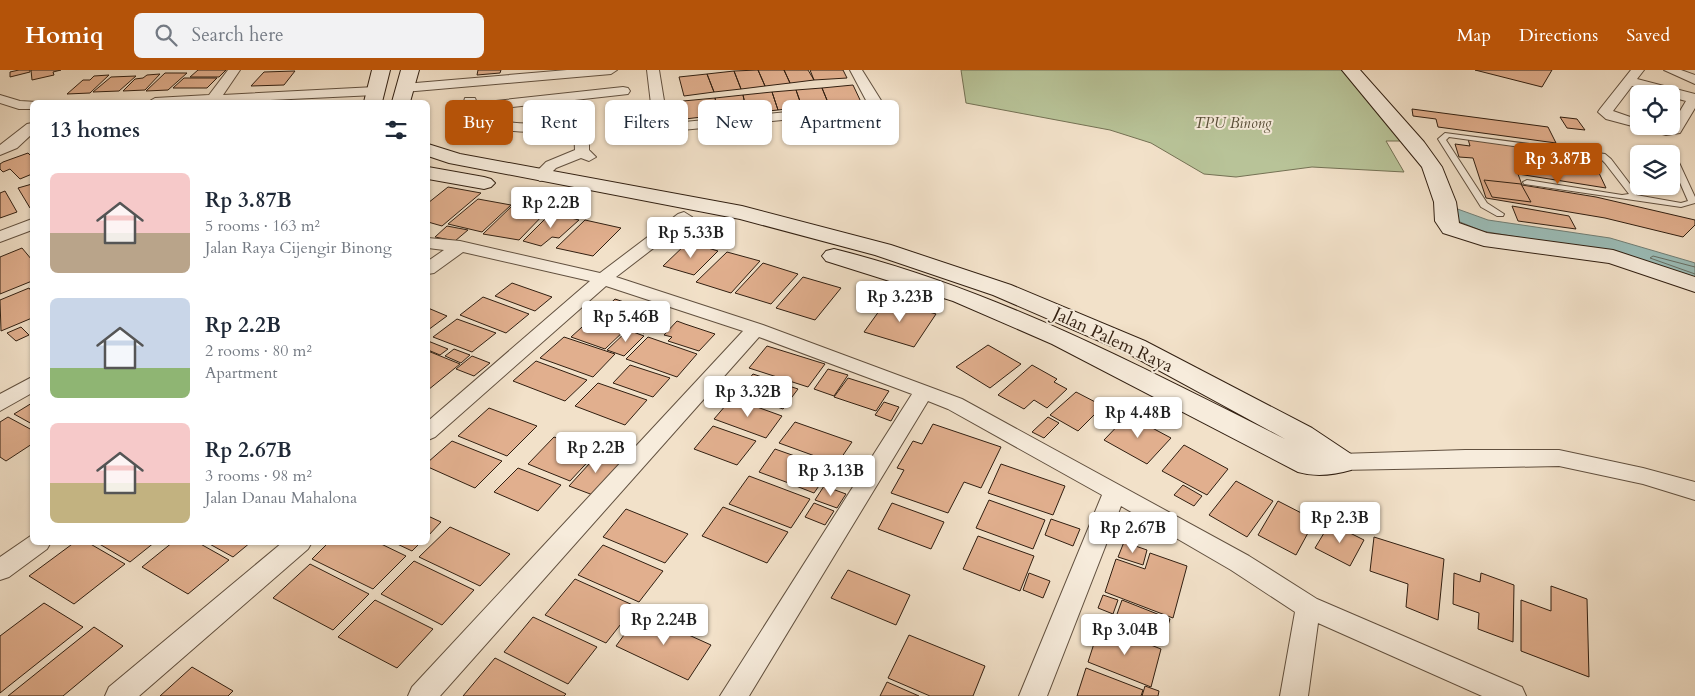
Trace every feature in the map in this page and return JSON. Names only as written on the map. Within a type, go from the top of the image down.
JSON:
[{"type":"street","points":[[212,100],[234,70]]},
{"type":"street","points":[[236,100],[611,70]]},
{"type":"street","points":[[668,70],[653,71],[660,121],[672,127],[874,107],[875,102],[856,70]]},
{"type":"street","points":[[1351,70],[1417,146],[1432,167],[1451,228],[1475,237],[1613,257],[1695,286]]},
{"type":"street","points":[[1630,121],[1606,114],[1605,112],[1638,70]]},
{"type":"street","points":[[1670,70],[1695,80]]},
{"type":"street","points":[[1630,81],[1694,98],[1680,121]]},
{"type":"street","points":[[332,100],[376,89]]},
{"type":"street","points":[[523,128],[482,121],[471,116],[470,103],[580,96],[623,91]]},
{"type":"street","points":[[580,96],[580,100]]},
{"type":"street","points":[[0,99],[19,105],[30,105]]},
{"type":"street","points":[[0,112],[30,114]]},
{"type":"street","points":[[0,152],[12,145],[30,129]]},
{"type":"street","points":[[537,179],[585,155],[584,145]]},
{"type":"street","name":"Jalan Palem Raya","points":[[430,151],[456,159],[684,217],[762,235],[962,296],[1061,338],[1310,464],[1340,462]]},
{"type":"street","name":"Jalan Palem Raya","points":[[430,173],[537,179],[742,213],[883,250],[1002,290],[1136,347],[1302,435],[1340,462]]},
{"type":"street","points":[[430,430],[603,279],[684,217]]},
{"type":"street","points":[[0,237],[30,225]]},
{"type":"street","points":[[430,243],[460,246],[603,279],[756,329],[924,391],[954,404],[1115,492],[1240,564],[1308,607],[1512,696]]},
{"type":"street","points":[[430,268],[460,246]]},
{"type":"street","points":[[422,696],[756,329]]},
{"type":"street","points":[[0,404],[30,385]]},
{"type":"street","points":[[734,696],[924,391]]},
{"type":"street","points":[[1340,462],[1465,458],[1560,458],[1643,476],[1695,491]]},
{"type":"street","points":[[1033,696],[1115,492]]},
{"type":"street","points":[[0,570],[35,545]]},
{"type":"street","points":[[120,696],[296,545]]},
{"type":"street","points":[[1294,696],[1308,607]]},
{"type":"lane","points":[[1500,214],[1484,205],[1442,139],[1445,136],[1602,156],[1633,194],[1631,197]]},
{"type":"lane","points":[[1527,182],[1681,205],[1691,203],[1693,200],[1680,173]]},
{"type":"green space","name":"TPU Binong","points":[[961,70],[1342,70],[1403,141],[1386,141],[1404,172],[1312,167],[1236,177],[1204,174],[1151,143],[1110,130],[966,103]]},
{"type":"water","points":[[1452,207],[1488,220],[1610,238],[1692,262],[1695,263],[1695,280],[1610,253],[1482,231],[1453,219]]},
{"type":"building","points":[[30,70],[30,72],[10,77],[10,72]]},
{"type":"building","points":[[31,70],[61,70],[53,72],[54,75],[32,80]]},
{"type":"building","points":[[198,70],[226,70],[219,77],[190,77]]},
{"type":"building","points":[[478,70],[501,70],[500,73],[477,75]]},
{"type":"building","points":[[758,70],[784,70],[790,83],[765,86]]},
{"type":"building","points":[[758,70],[765,86],[741,89],[734,71]]},
{"type":"building","points":[[784,70],[808,70],[814,80],[790,83]]},
{"type":"building","points":[[810,70],[843,70],[847,78],[814,80]]},
{"type":"building","points":[[1475,70],[1552,70],[1542,87]]},
{"type":"building","points":[[295,71],[284,85],[251,86],[264,72]]},
{"type":"building","points":[[734,71],[741,89],[714,92],[707,74]]},
{"type":"building","points":[[165,73],[187,73],[168,90],[146,91]]},
{"type":"building","points":[[160,74],[145,90],[123,91],[135,79],[143,78],[147,75]]},
{"type":"building","points":[[707,74],[714,92],[684,96],[679,77]]},
{"type":"building","points":[[109,75],[90,93],[67,94],[83,80],[90,80],[94,76]]},
{"type":"building","points":[[136,76],[119,91],[93,92],[111,77]]},
{"type":"building","points":[[184,78],[217,78],[207,88],[173,88]]},
{"type":"building","points":[[853,85],[860,100],[827,100],[822,88]]},
{"type":"building","points":[[822,88],[827,100],[800,100],[796,90]]},
{"type":"building","points":[[796,90],[800,100],[782,100],[782,110],[778,110],[772,92]]},
{"type":"building","points":[[772,92],[778,110],[772,111],[772,100],[744,100],[743,95]]},
{"type":"building","points":[[743,95],[744,100],[715,100],[715,98]]},
{"type":"building","points":[[715,98],[715,100],[698,100],[698,117],[688,119],[688,101]]},
{"type":"building","points":[[1412,109],[1548,127],[1556,143],[1438,127],[1436,119],[1413,116]]},
{"type":"building","points":[[1560,117],[1577,119],[1585,130],[1567,128]]},
{"type":"building","points":[[1468,139],[1592,158],[1606,188],[1518,174],[1522,185],[1596,197],[1695,220],[1695,225],[1683,237],[1605,218],[1486,198],[1473,158],[1459,157],[1455,144],[1470,146]]},
{"type":"building","points":[[28,153],[30,155],[30,175],[20,179],[10,169],[3,172],[0,169],[0,164]]},
{"type":"building","points":[[1484,180],[1521,184],[1531,202],[1492,197]]},
{"type":"building","points":[[30,185],[30,208],[18,188]]},
{"type":"building","points":[[448,187],[481,193],[442,226],[430,223],[430,201]]},
{"type":"building","points":[[5,191],[17,212],[0,218],[0,193]]},
{"type":"building","points":[[478,199],[511,205],[482,232],[448,224]]},
{"type":"building","points":[[513,205],[548,210],[519,240],[483,234]]},
{"type":"building","points":[[1512,206],[1569,216],[1576,229],[1518,221]]},
{"type":"building","points":[[551,213],[579,220],[559,238],[552,237],[541,246],[523,241]]},
{"type":"building","points":[[585,220],[621,228],[593,256],[556,248]]},
{"type":"building","points":[[447,226],[468,230],[455,241],[435,237]]},
{"type":"building","points":[[688,242],[718,251],[694,275],[663,266]]},
{"type":"building","points":[[22,248],[30,258],[30,282],[0,294],[0,257]]},
{"type":"building","points":[[727,252],[760,261],[731,293],[696,282]]},
{"type":"building","points":[[763,263],[798,274],[771,304],[735,293]]},
{"type":"building","points":[[803,277],[841,288],[815,320],[776,308]]},
{"type":"building","points":[[512,283],[552,297],[535,311],[495,296]]},
{"type":"building","points":[[29,288],[30,319],[1,331],[0,300]]},
{"type":"building","points":[[483,297],[529,314],[506,333],[460,315]]},
{"type":"building","points":[[615,299],[663,315],[644,333],[596,317]]},
{"type":"building","points":[[887,300],[936,314],[914,347],[864,332]]},
{"type":"building","points":[[430,309],[447,316],[430,329]]},
{"type":"building","points":[[592,318],[626,329],[605,349],[571,337]]},
{"type":"building","points":[[457,319],[496,333],[472,352],[433,337]]},
{"type":"building","points":[[677,321],[715,334],[699,351],[668,341],[672,337],[664,335]]},
{"type":"building","points":[[21,327],[29,335],[16,341],[7,333]]},
{"type":"building","points":[[628,330],[644,336],[624,356],[607,350]]},
{"type":"building","points":[[564,337],[615,354],[593,377],[540,358]]},
{"type":"building","points":[[648,337],[697,354],[677,377],[626,359]]},
{"type":"building","points":[[430,342],[448,349],[440,355],[430,351]]},
{"type":"building","points":[[988,345],[1021,364],[990,388],[956,367]]},
{"type":"building","points":[[767,346],[825,364],[808,387],[749,368]]},
{"type":"building","points":[[454,349],[470,355],[461,363],[445,356]]},
{"type":"building","points":[[430,352],[460,364],[430,388]]},
{"type":"building","points":[[472,356],[490,363],[474,376],[456,369]]},
{"type":"building","points":[[536,361],[587,380],[565,401],[513,381]]},
{"type":"building","points":[[630,365],[670,378],[653,397],[613,383]]},
{"type":"building","points":[[1032,365],[1057,379],[1054,382],[1067,389],[1047,408],[1034,400],[1024,409],[998,395]]},
{"type":"building","points":[[828,369],[848,375],[834,396],[814,389]]},
{"type":"building","points":[[753,374],[798,389],[783,409],[737,393]]},
{"type":"building","points":[[848,378],[889,391],[876,411],[834,397]]},
{"type":"building","points":[[598,383],[647,400],[625,425],[575,406]]},
{"type":"building","points":[[1076,392],[1103,406],[1078,431],[1050,415]]},
{"type":"building","points":[[732,398],[782,416],[766,438],[714,419]]},
{"type":"building","points":[[884,402],[899,407],[891,421],[875,415]]},
{"type":"building","points":[[30,404],[30,423],[14,414]]},
{"type":"building","points":[[489,408],[537,426],[507,456],[458,436]]},
{"type":"building","points":[[1128,415],[1171,438],[1147,464],[1104,440]]},
{"type":"building","points":[[8,417],[30,429],[30,445],[6,461],[0,457],[0,422]]},
{"type":"building","points":[[1048,417],[1059,423],[1044,438],[1032,432]]},
{"type":"building","points":[[795,422],[852,442],[837,464],[779,443]]},
{"type":"building","points":[[933,424],[1001,447],[981,488],[964,482],[948,513],[891,493],[904,470],[897,468],[913,441],[922,444]]},
{"type":"building","points":[[713,426],[756,441],[737,465],[694,449]]},
{"type":"building","points":[[554,437],[596,453],[570,481],[528,464]]},
{"type":"building","points":[[452,441],[502,461],[475,488],[430,468],[430,460]]},
{"type":"building","points":[[1184,445],[1228,469],[1207,495],[1162,471]]},
{"type":"building","points":[[775,449],[809,461],[794,485],[759,472]]},
{"type":"building","points":[[600,452],[622,461],[593,495],[569,486]]},
{"type":"building","points":[[811,463],[830,470],[814,493],[796,486]]},
{"type":"building","points":[[1001,464],[1065,486],[1053,515],[988,493]]},
{"type":"building","points":[[518,468],[561,485],[538,511],[494,492]]},
{"type":"building","points":[[749,476],[810,499],[791,528],[729,504]]},
{"type":"building","points":[[1236,481],[1273,501],[1247,537],[1209,515]]},
{"type":"building","points":[[1183,485],[1202,496],[1194,506],[1174,495]]},
{"type":"building","points":[[824,486],[846,494],[837,508],[815,500]]},
{"type":"building","points":[[989,500],[1045,520],[1033,549],[976,528]]},
{"type":"building","points":[[1278,501],[1315,520],[1296,555],[1258,535]]},
{"type":"building","points":[[814,503],[834,511],[825,525],[805,517]]},
{"type":"building","points":[[892,503],[944,522],[931,549],[878,529]]},
{"type":"building","points":[[723,507],[788,532],[767,563],[702,536]]},
{"type":"building","points":[[626,509],[688,534],[665,563],[603,537]]},
{"type":"building","points":[[430,517],[441,522],[430,534]]},
{"type":"building","points":[[1051,519],[1080,529],[1073,546],[1045,535]]},
{"type":"building","points":[[1330,523],[1364,540],[1350,566],[1315,548]]},
{"type":"building","points":[[450,527],[510,554],[480,586],[419,557]]},
{"type":"building","points":[[978,536],[1034,556],[1020,591],[963,569]]},
{"type":"building","points":[[1374,537],[1444,559],[1438,620],[1406,607],[1408,584],[1370,571]]},
{"type":"building","points":[[1124,542],[1147,550],[1143,565],[1118,557]]},
{"type":"building","points":[[71,545],[92,545],[125,564],[74,604],[29,576]]},
{"type":"building","points":[[101,545],[151,545],[130,562]]},
{"type":"building","points":[[169,545],[202,545],[229,560],[188,594],[142,567]]},
{"type":"building","points":[[211,545],[247,545],[233,557]]},
{"type":"building","points":[[326,545],[383,545],[406,556],[373,589],[312,559]]},
{"type":"building","points":[[399,545],[418,545],[412,551]]},
{"type":"building","points":[[603,545],[663,571],[639,602],[578,575]]},
{"type":"building","points":[[1150,553],[1187,566],[1173,618],[1105,592],[1116,559],[1145,569]]},
{"type":"building","points":[[414,561],[474,590],[442,625],[381,594]]},
{"type":"building","points":[[310,564],[369,594],[333,630],[273,598]]},
{"type":"building","points":[[848,570],[910,595],[896,625],[831,598]]},
{"type":"building","points":[[1029,573],[1050,581],[1043,598],[1023,590]]},
{"type":"building","points":[[1454,573],[1480,582],[1481,573],[1514,585],[1513,642],[1478,629],[1479,613],[1453,604]]},
{"type":"building","points":[[575,579],[635,606],[606,643],[545,615]]},
{"type":"building","points":[[1551,586],[1587,599],[1589,677],[1521,651],[1521,600],[1551,611]]},
{"type":"building","points":[[1103,595],[1118,600],[1113,614],[1098,608]]},
{"type":"building","points":[[375,600],[433,629],[397,668],[338,637]]},
{"type":"building","points":[[1122,600],[1170,619],[1165,635],[1116,617]]},
{"type":"building","points":[[44,603],[83,627],[0,693],[0,636]]},
{"type":"building","points":[[640,613],[711,645],[688,680],[616,646]]},
{"type":"building","points":[[533,617],[597,647],[568,684],[504,652]]},
{"type":"building","points":[[1100,625],[1161,649],[1151,687],[1088,662]]},
{"type":"building","points":[[94,627],[123,646],[63,696],[8,696]]},
{"type":"building","points":[[909,635],[985,666],[973,696],[930,696],[888,678]]},
{"type":"building","points":[[495,658],[566,694],[564,696],[463,696]]},
{"type":"building","points":[[192,667],[233,691],[228,696],[160,696]]},
{"type":"building","points":[[1086,668],[1143,690],[1141,696],[1077,696]]},
{"type":"building","points":[[887,682],[919,696],[880,696]]},
{"type":"building","points":[[1145,686],[1159,691],[1158,696],[1142,696]]}]
